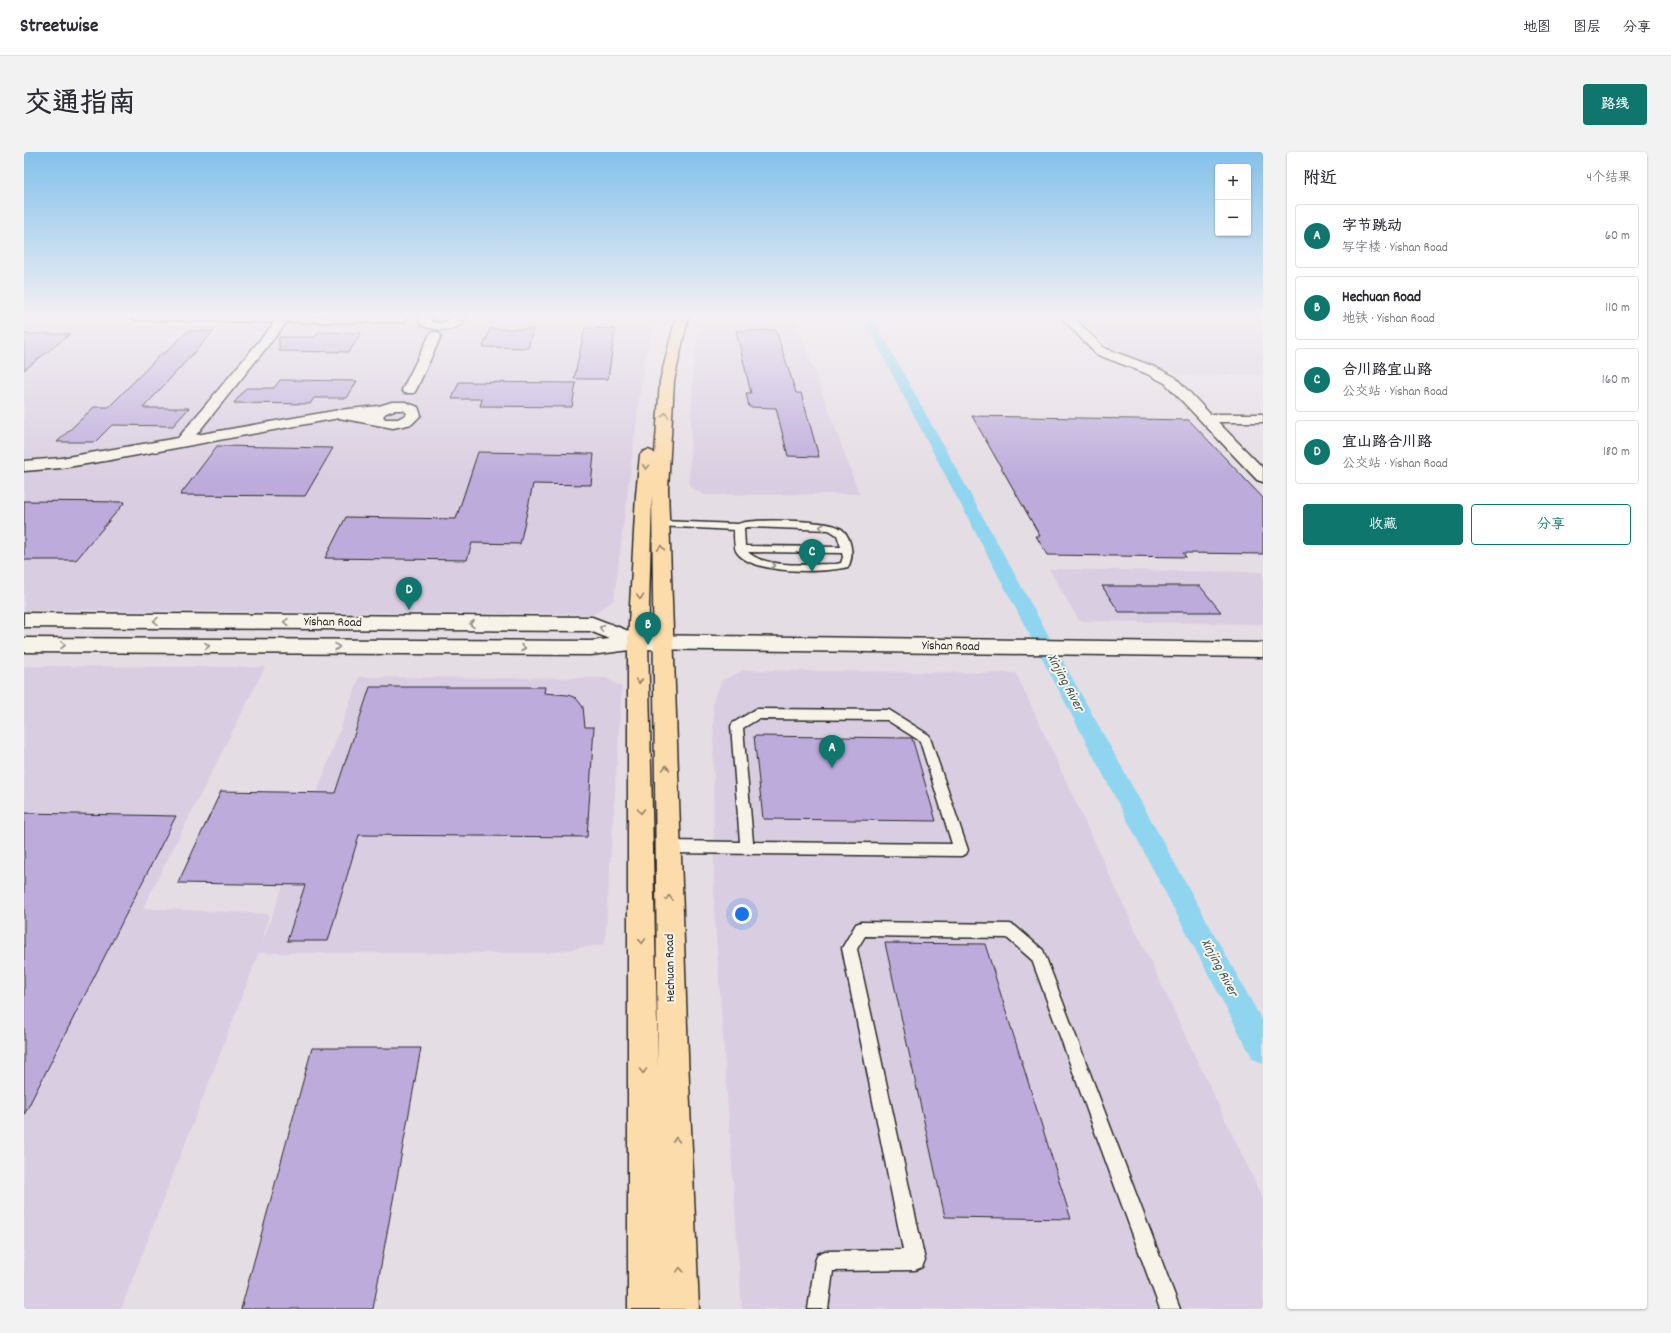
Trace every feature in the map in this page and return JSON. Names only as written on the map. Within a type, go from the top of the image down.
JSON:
[{"type":"main road","name":"Hechuan Road","points":[[657,371],[654,384],[645,487],[651,642],[668,847],[681,1309]]},
{"type":"main road","name":"Hechuan Road","points":[[646,1309],[651,642],[661,524],[660,489],[667,381],[669,371]]},
{"type":"street","points":[[184,441],[241,371]]},
{"type":"street","points":[[24,466],[61,463],[339,414],[370,410],[382,413],[390,424],[408,421],[412,418],[414,412],[409,408],[409,390],[416,371]]},
{"type":"street","points":[[1153,371],[1170,380],[1263,477]]},
{"type":"street","points":[[382,413],[409,390]]},
{"type":"street","points":[[1206,418],[1263,418]]},
{"type":"street","points":[[24,455],[46,461],[61,463]]},
{"type":"street","name":"Yishan Road","points":[[24,620],[592,624],[651,642]]},
{"type":"street","name":"Yishan Road","points":[[24,644],[591,648],[651,642],[1263,650]]},
{"type":"lane","points":[[661,524],[739,527],[746,524],[835,528],[842,534],[848,557],[845,565],[766,565],[754,561],[745,555],[740,549],[739,527]]},
{"type":"lane","points":[[740,549],[846,550]]},
{"type":"lane","points":[[668,847],[747,848],[961,850],[925,738],[889,715],[756,714],[737,726],[747,848]]},
{"type":"lane","points":[[818,1309],[825,1261],[915,1260],[849,948],[861,929],[1010,931],[1038,955],[1170,1309]]},
{"type":"shaded area","points":[[24,371],[643,371],[614,600],[594,614],[24,610]]},
{"type":"shaded area","points":[[815,371],[859,494],[704,495],[689,486],[693,372]]},
{"type":"shaded area","points":[[1170,371],[1263,371],[1263,376],[1182,375]]},
{"type":"shaded area","points":[[1049,569],[1263,572],[1263,624],[1079,621]]},
{"type":"shaded area","points":[[24,666],[265,667],[143,908],[269,914],[261,946],[359,677],[606,678],[622,687],[605,944],[547,953],[259,953],[121,1309],[24,1309]]},
{"type":"shaded area","points":[[744,670],[1016,673],[1263,1199],[1263,1309],[742,1309],[714,909],[713,701],[722,680]]},
{"type":"building","points":[[144,371],[177,371],[143,408],[189,408],[173,426],[112,425],[95,442],[57,442],[94,407],[109,407]]},
{"type":"building","points":[[576,371],[609,371],[608,379],[574,379]]},
{"type":"building","points":[[746,371],[789,371],[796,393],[801,393],[819,457],[788,456],[776,408],[749,407],[746,393],[751,393]]},
{"type":"building","points":[[280,380],[357,381],[347,398],[314,398],[310,404],[234,403],[246,388],[274,388]]},
{"type":"building","points":[[459,382],[576,383],[572,407],[480,406],[482,399],[452,399]]},
{"type":"building","points":[[972,416],[1189,420],[1263,498],[1263,554],[1183,553],[1186,557],[1047,555],[1036,536],[1040,536]]},
{"type":"building","points":[[217,446],[333,448],[305,496],[180,495]]},
{"type":"building","points":[[478,452],[594,454],[591,485],[533,484],[520,544],[472,543],[467,560],[325,558],[346,517],[456,519]]},
{"type":"building","points":[[24,501],[125,502],[76,560],[24,560]]},
{"type":"building","points":[[1102,586],[1200,586],[1221,612],[1119,612]]},
{"type":"building","points":[[370,687],[545,687],[544,693],[568,695],[576,698],[583,707],[585,727],[594,727],[587,837],[359,835],[328,941],[287,941],[305,885],[178,883],[221,791],[335,793]]},
{"type":"building","points":[[754,736],[912,738],[936,821],[763,819]]},
{"type":"building","points":[[24,813],[176,816],[24,1115]]},
{"type":"building","points":[[885,943],[985,944],[1071,1219],[945,1217]]},
{"type":"building","points":[[312,1048],[421,1048],[373,1309],[241,1309]]},
{"type":"waterway","name":"Xinjing River","points":[[896,371],[1263,1049]]},
{"type":"place","name":"合川路宜山路","points":[[812,572]]},
{"type":"place","name":"宜山路合川路","points":[[409,610]]},
{"type":"place","name":"Hechuan Road","points":[[648,645]]},
{"type":"place","name":"字节跳动","points":[[832,768]]}]
